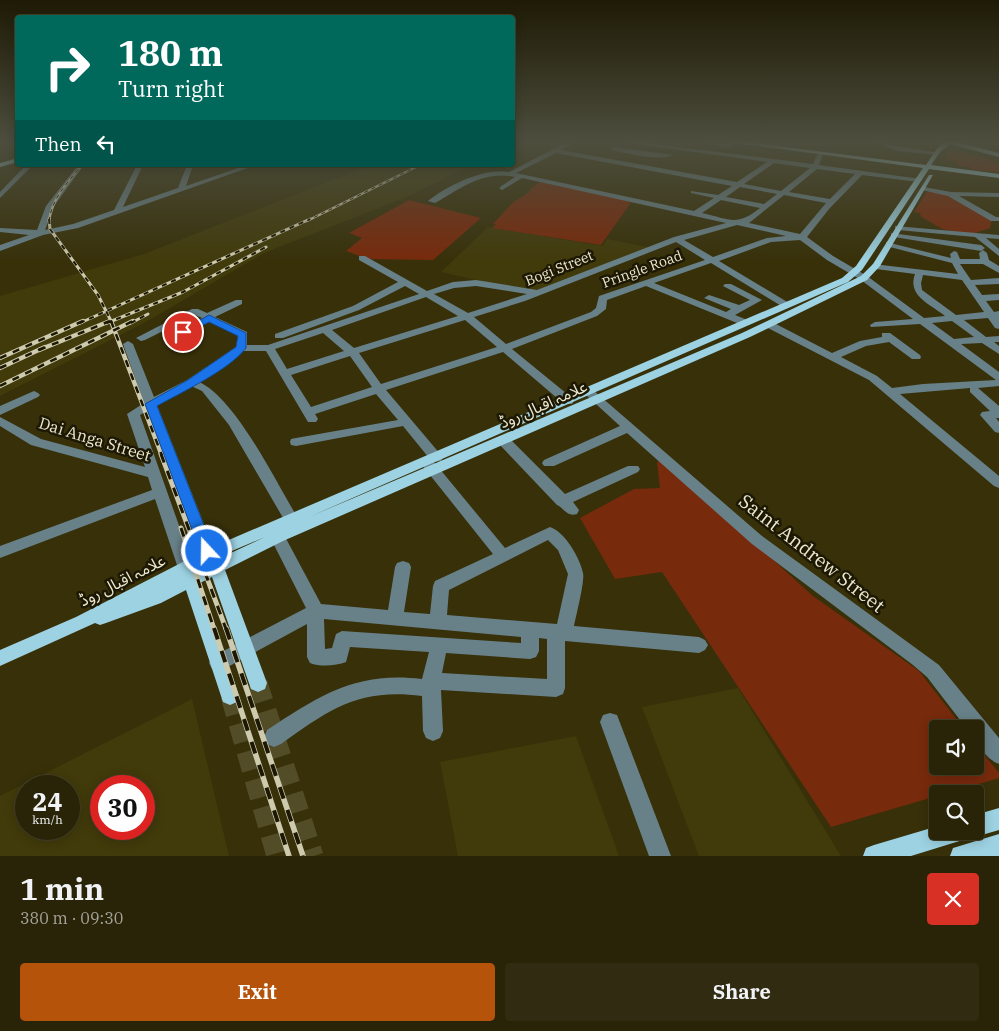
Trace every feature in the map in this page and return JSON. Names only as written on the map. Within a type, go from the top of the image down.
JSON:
[{"type":"main road","name":"علامہ اقبال روڈ","points":[[0,658],[189,575],[213,560],[292,519],[432,464],[504,441],[746,323],[860,276],[922,182]]},
{"type":"main road","name":"علامہ اقبال روڈ","points":[[213,560],[278,537],[568,401],[594,396],[770,325],[876,266],[923,182]]},
{"type":"main road","points":[[213,560],[258,683]]},
{"type":"main road","points":[[189,575],[230,696]]},
{"type":"main road","points":[[984,823],[999,819]]},
{"type":"main road","points":[[874,856],[929,840]]},
{"type":"main road","points":[[961,856],[999,845]]},
{"type":"street","points":[[0,196],[14,182]]},
{"type":"street","points":[[41,233],[41,224],[46,211],[68,182]]},
{"type":"street","points":[[117,211],[132,182]]},
{"type":"street","points":[[182,189],[184,182]]},
{"type":"street","points":[[0,248],[41,233],[75,226],[203,182]]},
{"type":"street","points":[[432,201],[468,182]]},
{"type":"street","points":[[502,188],[512,182]]},
{"type":"street","points":[[549,182],[802,237],[860,276],[999,377]]},
{"type":"street","points":[[723,182],[832,202]]},
{"type":"street","points":[[697,213],[743,182]]},
{"type":"street","name":"Bogi Street","points":[[285,374],[468,317],[677,239],[712,228],[748,221],[797,182]]},
{"type":"street","points":[[802,237],[851,182]]},
{"type":"street","points":[[934,182],[950,194],[993,215],[992,229],[980,230],[976,235]]},
{"type":"street","points":[[693,192],[766,207]]},
{"type":"street","points":[[950,194],[999,195]]},
{"type":"street","points":[[0,230],[41,233]]},
{"type":"street","points":[[893,236],[976,235],[999,237]]},
{"type":"street","points":[[976,235],[986,261],[999,270]]},
{"type":"street","points":[[976,235],[999,252]]},
{"type":"street","points":[[893,236],[981,248]]},
{"type":"street","points":[[893,236],[956,262],[986,261]]},
{"type":"street","name":"Pringle Road","points":[[285,374],[310,416],[378,388],[505,348],[594,314],[601,309],[602,298],[770,240],[802,237]]},
{"type":"street","points":[[677,239],[786,305]]},
{"type":"street","points":[[952,245],[956,266],[980,298],[995,314],[999,326]]},
{"type":"street","points":[[362,258],[428,293],[468,317],[568,401]]},
{"type":"street","points":[[876,266],[966,280],[999,281]]},
{"type":"street","points":[[920,272],[916,283],[918,290],[999,351]]},
{"type":"street","points":[[263,348],[270,339],[356,308],[405,282]]},
{"type":"street","points":[[189,575],[133,414],[191,382],[241,348],[263,348],[453,286],[476,282],[537,292]]},
{"type":"street","points":[[646,283],[746,323]]},
{"type":"street","points":[[727,315],[757,300],[728,286]]},
{"type":"street","points":[[980,298],[999,297]]},
{"type":"street","points":[[224,309],[225,298]]},
{"type":"street","points":[[709,298],[740,309]]},
{"type":"street","points":[[183,332],[239,302]]},
{"type":"street","points":[[141,338],[195,312],[243,334],[241,348]]},
{"type":"street","points":[[916,357],[874,326],[995,314]]},
{"type":"street","points":[[770,325],[834,356],[873,378],[999,483]]},
{"type":"street","points":[[325,329],[354,354],[378,388],[406,422],[432,464],[503,556]]},
{"type":"street","points":[[834,356],[864,343],[891,339]]},
{"type":"street","points":[[951,342],[999,339]]},
{"type":"street","points":[[128,344],[207,551],[213,560]]},
{"type":"street","points":[[263,348],[285,374]]},
{"type":"street","points":[[191,382],[206,389],[234,423],[292,519]]},
{"type":"street","points":[[890,392],[923,387],[997,389]]},
{"type":"street","points":[[974,390],[999,414]]},
{"type":"street","points":[[0,411],[34,395]]},
{"type":"street","name":"Saint Andrew Street","points":[[594,396],[757,540],[919,659],[933,672],[999,754]]},
{"type":"street","points":[[999,414],[986,415],[999,429]]},
{"type":"street","name":"Dai Anga Street","points":[[0,421],[36,442],[153,474]]},
{"type":"street","points":[[296,442],[406,422]]},
{"type":"street","points":[[549,463],[629,427]]},
{"type":"street","points":[[504,441],[567,505],[633,468]]},
{"type":"street","points":[[0,552],[160,492]]},
{"type":"street","points":[[274,737],[322,705],[353,691],[385,685],[431,684],[556,688],[560,631],[576,574],[564,547],[550,533],[440,586],[438,621]]},
{"type":"street","points":[[278,537],[316,611],[316,657],[340,656],[342,640],[530,651],[530,628]]},
{"type":"street","points":[[395,617],[404,567]]},
{"type":"street","points":[[218,663],[316,611],[530,628],[699,645]]},
{"type":"street","points":[[433,731],[431,684],[439,646]]},
{"type":"street","points":[[610,722],[660,856]]},
{"type":"shaded area","points":[[328,182],[438,182],[409,196],[264,253],[144,323],[0,396],[0,296],[144,254]]},
{"type":"shaded area","points":[[540,182],[632,201],[601,245],[492,228],[496,224],[493,224],[512,203],[531,191],[529,190]]},
{"type":"shaded area","points":[[928,190],[945,194],[992,219],[990,228],[972,234],[955,232],[942,229],[920,216],[921,213],[914,212]]},
{"type":"shaded area","points":[[409,200],[481,218],[433,260],[368,259],[346,251],[362,238],[349,233]]},
{"type":"shaded area","points":[[488,227],[603,246],[607,239],[648,247],[532,293],[441,272]]},
{"type":"shaded area","points":[[662,459],[813,596],[919,671],[957,720],[929,720],[929,775],[984,775],[984,754],[999,773],[999,778],[975,785],[929,785],[929,798],[831,827],[662,572],[615,579],[580,518],[634,489],[660,488],[657,462]]},
{"type":"shaded area","points":[[738,688],[841,856],[699,856],[642,707]]},
{"type":"shaded area","points":[[192,699],[229,856],[0,856],[0,796],[15,788],[15,840],[80,840],[80,775],[42,775]]},
{"type":"shaded area","points":[[576,736],[619,856],[458,856],[440,762]]},
{"type":"tunnel","points":[[258,683],[314,856]]},
{"type":"tunnel","points":[[230,696],[276,856]]},
{"type":"railway","points":[[49,220],[53,205],[68,182]]},
{"type":"railway","points":[[307,221],[386,182]]},
{"type":"railway","points":[[106,311],[310,219]]},
{"type":"railway","points":[[49,220],[50,229],[98,295],[106,311]]},
{"type":"railway","points":[[111,321],[183,292],[266,247]]},
{"type":"railway","points":[[80,323],[106,311]]},
{"type":"railway","points":[[106,311],[111,321]]},
{"type":"railway","points":[[131,323],[148,314]]},
{"type":"railway","points":[[0,358],[83,321]]},
{"type":"railway","points":[[39,350],[110,321]]},
{"type":"railway","points":[[107,323],[111,321]]},
{"type":"railway","points":[[111,321],[114,330]]},
{"type":"railway","points":[[114,330],[133,321]]},
{"type":"railway","points":[[0,386],[114,330]]},
{"type":"railway","points":[[114,330],[162,456]]},
{"type":"railway","points":[[0,368],[45,347]]},
{"type":"railway","points":[[161,454],[226,629]]},
{"type":"railway","points":[[181,528],[214,629]]},
{"type":"railway","points":[[214,628],[289,856]]},
{"type":"railway","points":[[226,628],[303,856]]},
{"type":"route","points":[[183,332],[209,318],[243,334],[241,348],[236,354],[183,388],[151,404],[207,551]]}]
